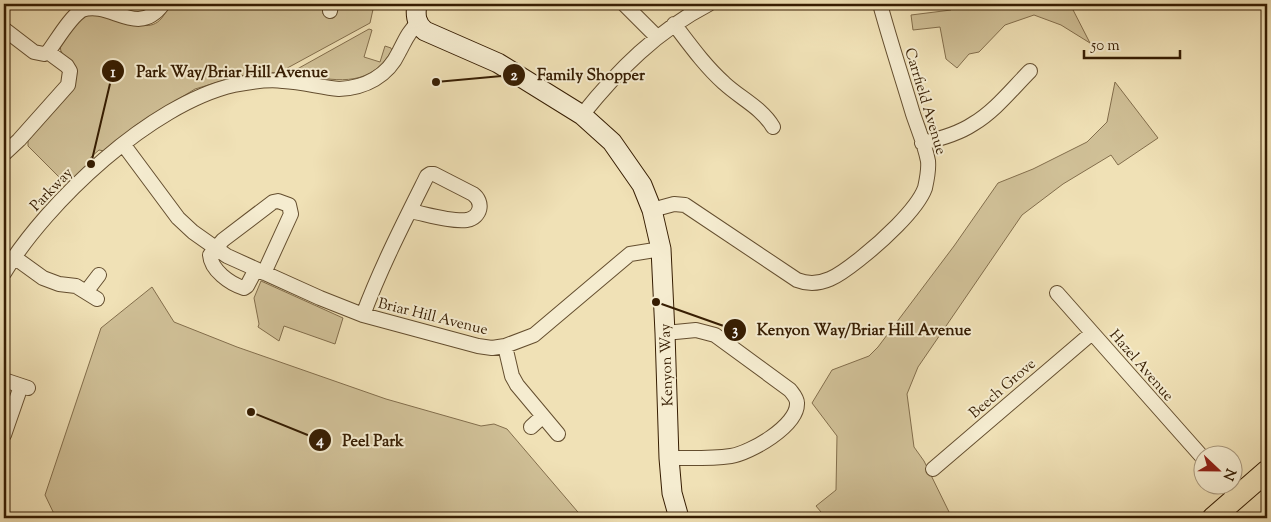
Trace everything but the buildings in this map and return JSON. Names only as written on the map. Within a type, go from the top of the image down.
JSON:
[{"type":"main road","points":[[1244,484],[1267,471]]},
{"type":"main road","points":[[1213,518],[1230,494]]},
{"type":"street","points":[[4,29],[34,52],[44,54],[48,52],[76,16],[88,7],[104,7],[139,18],[146,18],[158,11],[163,4]]},
{"type":"street","points":[[417,4],[418,23]]},
{"type":"street","points":[[624,4],[657,37]]},
{"type":"street","points":[[582,115],[616,75],[657,37],[674,24],[709,4]]},
{"type":"street","name":"Carrfield Avenue","points":[[652,210],[674,204],[685,205],[796,280],[817,283],[826,281],[841,273],[869,245],[914,206],[921,197],[928,170],[928,162],[880,4]]},
{"type":"street","name":"Kenyon Way","points":[[418,23],[425,31],[498,64],[582,115],[606,135],[623,156],[642,185],[652,210],[661,248],[668,458],[672,493],[680,518]]},
{"type":"street","name":"Parkway","points":[[4,273],[14,257],[46,217],[71,190],[123,144],[184,104],[234,85],[282,80],[348,89],[364,84],[374,80],[386,71],[398,54],[407,34],[418,23]]},
{"type":"street","points":[[674,24],[711,71],[768,118],[773,127]]},
{"type":"street","points":[[4,154],[68,85],[70,71],[48,52]]},
{"type":"street","points":[[922,143],[946,137],[973,124],[991,111],[1030,71]]},
{"type":"street","name":"Briar Hill Avenue","points":[[123,144],[178,218],[215,248],[260,271],[363,315],[478,346],[492,348],[505,346],[534,335],[630,254],[661,248]]},
{"type":"street","points":[[363,315],[374,285],[427,176],[434,174],[474,194],[480,202],[478,213],[469,220],[459,220],[410,211]]},
{"type":"street","points":[[273,202],[283,202],[289,205],[291,214],[260,271],[244,288],[228,281],[211,261],[210,255],[215,248],[273,202]]},
{"type":"street","points":[[14,257],[43,278],[51,282],[76,286],[91,296],[99,275]]},
{"type":"street","name":"Hazel Avenue","points":[[1057,293],[1194,448]]},
{"type":"street","points":[[665,333],[702,330],[715,335],[790,390],[795,396],[797,405],[791,420],[751,450],[730,456],[668,458]]},
{"type":"street","name":"Beech Grove","points":[[933,469],[1092,332]]},
{"type":"street","points":[[505,346],[512,376],[524,394],[558,434]]},
{"type":"street","points":[[4,436],[25,387],[7,381]]},
{"type":"street","points":[[531,427],[543,416]]},
{"type":"shaded area","points":[[169,4],[320,4],[323,14],[335,16],[336,10],[343,6],[353,7],[354,4],[374,5],[370,23],[280,72],[238,76],[195,89],[136,125],[104,151],[99,150],[71,181],[63,181],[28,146],[28,138],[73,87],[76,78],[74,65],[63,54],[61,45],[82,18],[86,16],[97,13],[132,23],[153,24],[162,18]]},
{"type":"shaded area","points":[[951,4],[1070,4],[1090,43],[1061,25],[1034,15],[1005,25],[979,52],[969,54],[957,68],[946,59],[940,27],[913,30],[911,15],[951,10]]},
{"type":"shaded area","points":[[369,29],[372,30],[364,57],[380,62],[385,46],[391,48],[392,51],[380,66],[370,73],[360,77],[337,80],[290,73]]},
{"type":"shaded area","points":[[1115,82],[1158,138],[1118,165],[1111,155],[1063,184],[1022,215],[918,367],[907,394],[914,447],[924,461],[952,518],[826,518],[816,506],[836,490],[837,436],[812,403],[832,370],[869,356],[878,347],[954,246],[998,183],[1033,169],[1087,142],[1107,122]]},
{"type":"shaded area","points":[[261,281],[343,318],[335,344],[284,326],[279,341],[258,327],[254,298]]},
{"type":"shaded area","points":[[152,287],[174,322],[237,347],[386,399],[481,426],[494,424],[507,429],[583,518],[56,518],[45,495],[101,328]]},
{"type":"place","name":"Family Shopper","points":[[436,82]]},
{"type":"place","name":"Park Way/Briar Hill Avenue","points":[[91,164]]},
{"type":"place","name":"Kenyon Way/Briar Hill Avenue","points":[[656,302]]},
{"type":"place","name":"Peel Park","points":[[251,412]]}]
